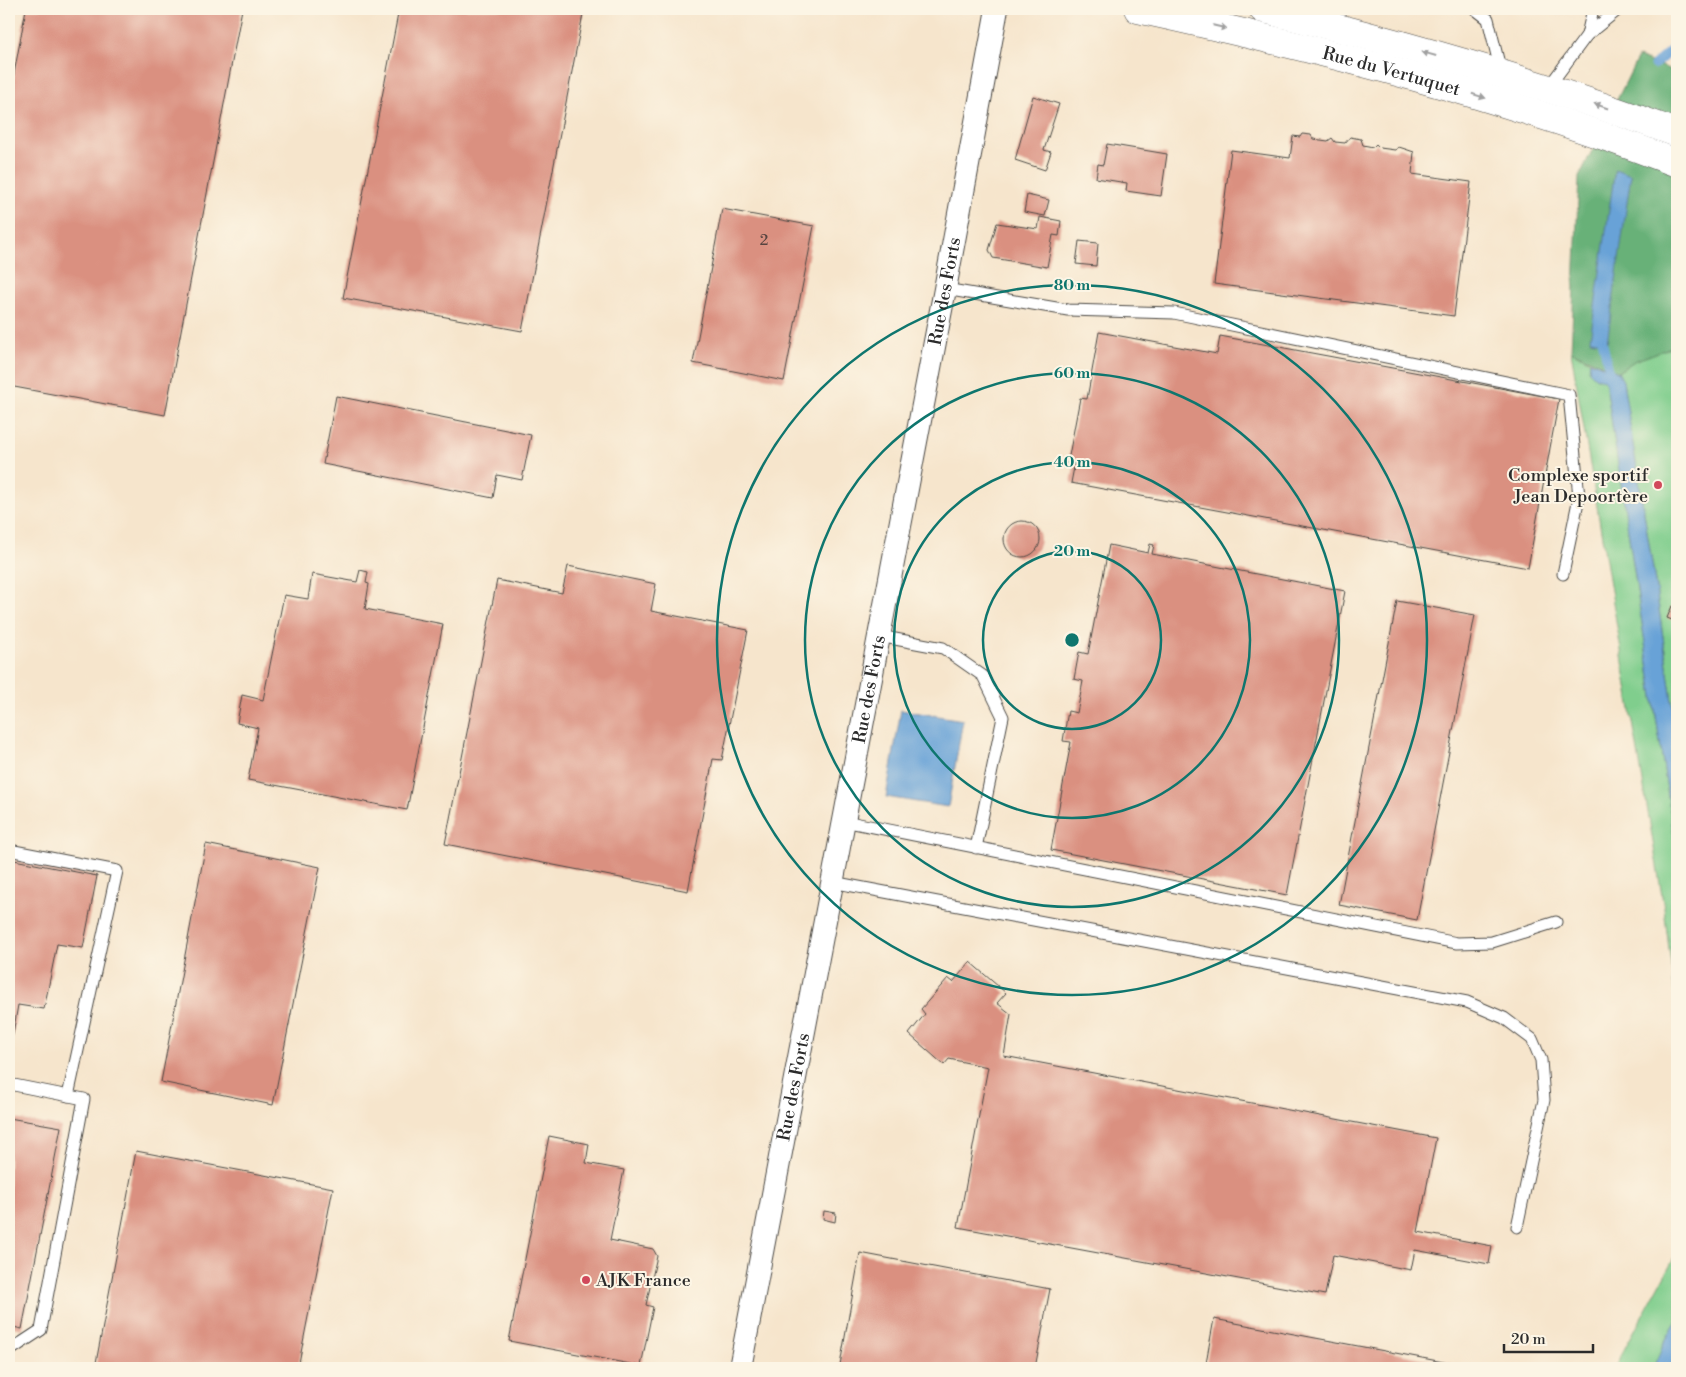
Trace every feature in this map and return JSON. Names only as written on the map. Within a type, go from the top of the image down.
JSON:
[{"type":"street","name":"Rue des Forts","points":[[740,1368],[997,9]]},
{"type":"street","name":"Rue du Vertuquet","points":[[1138,9],[1235,30],[1398,72],[1560,121],[1677,163]]},
{"type":"street","name":"Rue du Vertuquet","points":[[1263,9],[1502,74],[1677,133]]},
{"type":"lane","points":[[1475,9],[1488,19],[1502,74]]},
{"type":"lane","points":[[1587,35],[1593,9]]},
{"type":"lane","points":[[1547,89],[1587,35],[1619,9]]},
{"type":"lane","points":[[945,288],[1068,310],[1174,314],[1569,395],[1579,497],[1563,574]]},
{"type":"lane","points":[[879,636],[944,648],[983,676],[1002,716],[976,848]]},
{"type":"lane","points":[[844,821],[1457,944],[1492,942],[1556,922]]},
{"type":"lane","points":[[9,850],[117,871],[68,1096]]},
{"type":"lane","points":[[832,882],[1466,1002],[1504,1018],[1532,1039],[1541,1060],[1544,1100],[1517,1227]]},
{"type":"lane","points":[[9,1084],[84,1099],[41,1330],[9,1351]]},
{"type":"green space","points":[[1638,57],[1677,72],[1677,345],[1634,361],[1618,372],[1571,351],[1579,177]]},
{"type":"green space","name":"Complexe sportif Jean Depoortère","points":[[1677,345],[1677,736],[1656,588],[1623,382],[1618,372],[1634,361]]},
{"type":"green space","points":[[1571,351],[1590,361],[1589,371],[1595,377],[1604,380],[1606,384],[1677,856],[1677,1014],[1664,908]]},
{"type":"green space","points":[[1677,1253],[1677,1320],[1653,1368],[1614,1368]]},
{"type":"water","points":[[1615,169],[1631,175],[1607,343],[1590,340]]},
{"type":"water","points":[[1590,361],[1618,372],[1623,381],[1677,736],[1677,856],[1606,384],[1604,380],[1595,377],[1589,371]]},
{"type":"water","points":[[901,710],[963,720],[948,807],[886,797]]},
{"type":"water","points":[[1677,1320],[1676,1368],[1653,1368],[1665,1341]]},
{"type":"building","points":[[26,9],[242,9],[165,415],[9,386],[9,101]]},
{"type":"building","points":[[399,9],[584,9],[522,331],[343,298]]},
{"type":"building","points":[[1033,96],[1059,104],[1044,150],[1051,152],[1045,170],[1015,160]]},
{"type":"building","points":[[1302,134],[1311,135],[1313,139],[1328,141],[1332,138],[1335,142],[1345,143],[1350,137],[1361,139],[1363,145],[1373,147],[1376,144],[1380,148],[1395,150],[1399,147],[1414,152],[1412,174],[1471,182],[1454,316],[1214,284],[1231,150],[1290,158],[1293,136],[1300,137]]},
{"type":"building","points":[[1107,144],[1167,154],[1161,196],[1126,191],[1127,183],[1096,178],[1098,164],[1103,165]]},
{"type":"building","points":[[1027,195],[1049,200],[1045,216],[1024,212]]},
{"type":"building","points":[[722,209],[814,226],[784,381],[693,363]]},
{"type":"building","points":[[1040,217],[1061,221],[1059,236],[1053,235],[1047,267],[993,258],[989,250],[997,223],[1038,229]]},
{"type":"building","points":[[1079,241],[1098,243],[1096,266],[1076,264]]},
{"type":"building","points":[[1099,332],[1217,354],[1220,336],[1559,399],[1528,568],[1071,483],[1075,462],[1068,461],[1080,398],[1087,399]]},
{"type":"building","points":[[336,396],[531,435],[522,480],[497,475],[493,498],[323,464]]},
{"type":"building","points":[[1022,521],[1029,522],[1035,526],[1039,532],[1039,546],[1035,552],[1029,556],[1022,557],[1015,556],[1009,552],[1005,546],[1004,539],[1005,532],[1009,526],[1015,522]]},
{"type":"building","points":[[1150,544],[1154,545],[1152,554],[1345,591],[1287,895],[1051,850],[1071,742],[1063,741],[1068,711],[1077,713],[1083,681],[1074,679],[1079,652],[1088,654],[1109,545],[1148,553]]},
{"type":"building","points":[[568,566],[656,584],[651,611],[748,630],[722,760],[713,759],[688,891],[445,844],[497,580],[562,593]]},
{"type":"building","points":[[360,570],[368,572],[366,583],[369,584],[365,609],[443,624],[407,810],[248,780],[258,728],[237,723],[242,695],[263,700],[284,595],[308,599],[312,574],[357,582]]},
{"type":"building","points":[[1397,601],[1475,615],[1417,920],[1339,905]]},
{"type":"building","points":[[1672,606],[1677,609],[1677,622],[1667,618]]},
{"type":"building","points":[[206,844],[320,867],[273,1105],[161,1082]]},
{"type":"building","points":[[9,859],[97,876],[83,948],[57,944],[44,1009],[18,1005],[10,1051]]},
{"type":"building","points":[[970,962],[1006,993],[997,1003],[1011,1014],[1004,1056],[1436,1138],[1418,1232],[1492,1246],[1489,1264],[1415,1250],[1411,1270],[1333,1255],[1325,1295],[958,1227],[988,1067],[949,1059],[944,1065],[909,1034],[925,1014],[921,1009],[948,978],[953,982]]},
{"type":"building","points":[[9,1118],[61,1127],[22,1329],[9,1326]]},
{"type":"building","name":"AJK France","points":[[549,1136],[589,1144],[586,1163],[624,1170],[610,1240],[653,1249],[657,1256],[646,1305],[653,1307],[641,1366],[509,1341]]},
{"type":"building","points":[[136,1151],[333,1188],[298,1368],[95,1368]]},
{"type":"building","points":[[824,1211],[836,1213],[835,1222],[823,1219]]},
{"type":"building","points":[[860,1253],[1050,1289],[1035,1368],[859,1368],[840,1365]]},
{"type":"building","points":[[1214,1319],[1470,1367],[1470,1368],[1205,1368]]},
{"type":"waterway","points":[[1654,65],[1677,45]]},
{"type":"waterway","points":[[1602,331],[1601,335],[1611,379]]},
{"type":"place","name":"Complexe sportif Jean Depoortère","points":[[1658,485]]},
{"type":"place","name":"AJK France","points":[[586,1280]]}]
